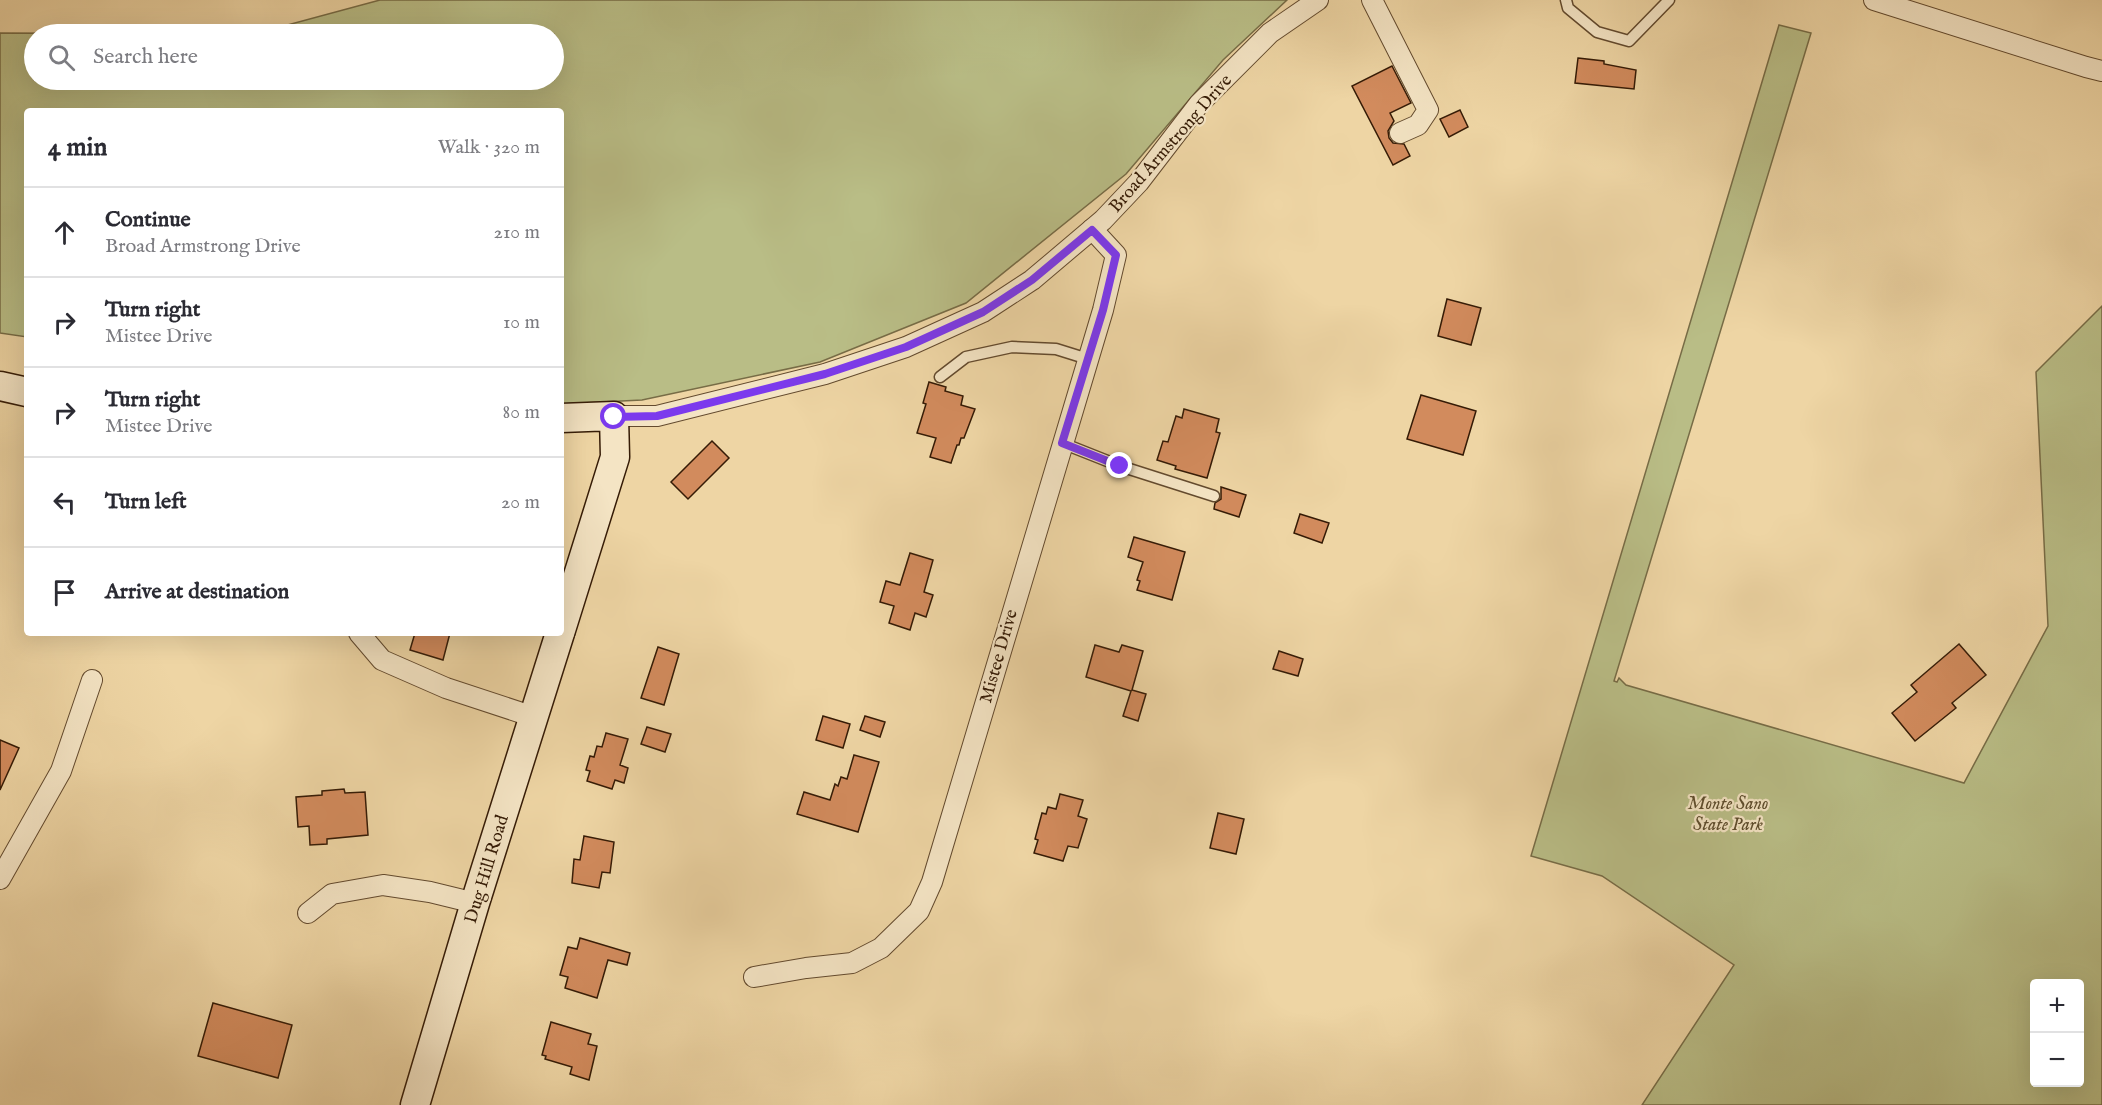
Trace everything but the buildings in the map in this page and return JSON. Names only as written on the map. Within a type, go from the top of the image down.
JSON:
[{"type":"street","name":"Broad Armstrong Drive","points":[[614,417],[657,416],[825,374],[906,347],[983,312],[1032,280],[1092,230],[1139,182],[1199,104],[1270,33],[1318,0]]},
{"type":"street","points":[[1372,0],[1428,110],[1418,125],[1400,133]]},
{"type":"street","points":[[1874,0],[2102,71]]},
{"type":"street","name":"Mistee Drive","points":[[754,977],[852,963],[881,948],[919,911],[932,882],[1103,310],[1116,255],[1092,230]]},
{"type":"street","points":[[0,386],[24,391]]},
{"type":"street","points":[[564,418],[614,417]]},
{"type":"street","name":"Dug Hill Road","points":[[564,618],[615,457],[614,417]]},
{"type":"street","points":[[362,636],[382,660],[446,688],[534,717]]},
{"type":"street","name":"Dug Hill Road","points":[[415,1105],[558,636]]},
{"type":"street","points":[[0,879],[61,771],[92,680]]},
{"type":"street","points":[[308,913],[332,894],[383,885],[430,892],[475,903]]},
{"type":"lane","points":[[1566,0],[1568,8],[1597,32],[1629,41],[1669,0]]},
{"type":"lane","points":[[940,376],[966,357],[1012,347],[1056,349],[1088,359]]},
{"type":"lane","points":[[1062,443],[1120,466],[1214,496]]},
{"type":"green space","points":[[380,0],[1287,0],[1223,60],[1126,174],[966,303],[820,362],[642,400],[564,404],[564,108],[24,108],[24,337],[0,333],[0,33],[24,33],[24,90],[564,90],[564,24],[291,24]]},
{"type":"green space","name":"Monte Sano State Park","points":[[1779,25],[1811,33],[1614,681],[1617,682],[1619,678],[1626,685],[1964,783],[2048,626],[2036,372],[2102,306],[2102,1105],[1642,1105],[1734,965],[1602,876],[1531,856]]},
{"type":"route","points":[[614,417],[657,416],[825,374],[906,347],[983,312],[1032,280],[1092,230],[1116,255],[1103,310],[1062,443],[1120,466]]}]
